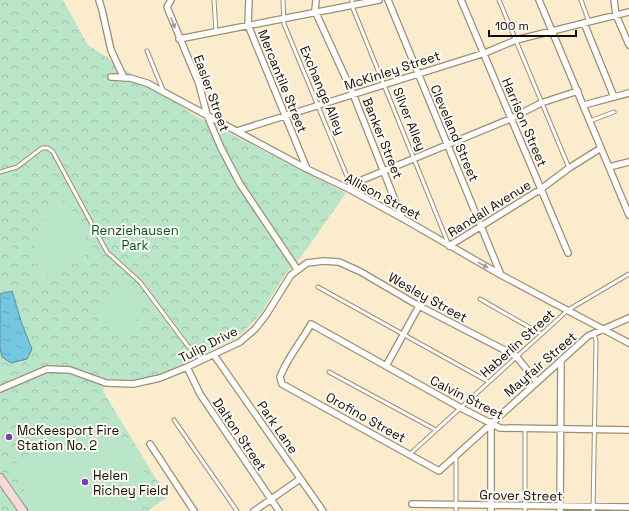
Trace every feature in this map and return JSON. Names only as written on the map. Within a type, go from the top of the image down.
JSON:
[{"type":"main road","points":[[0,478],[23,511]]},
{"type":"street","points":[[98,0],[102,10],[111,50],[124,78]]},
{"type":"street","name":"Easler Street","points":[[171,0],[167,7],[199,84],[207,115],[221,148],[240,184],[297,269]]},
{"type":"street","name":"Mercantile Street","points":[[249,0],[248,25],[286,116],[306,169]]},
{"type":"street","name":"Banker Street","points":[[316,0],[316,11],[353,94],[402,218]]},
{"type":"street","points":[[179,39],[352,3],[379,0]]},
{"type":"street","name":"Cleveland Street","points":[[388,0],[501,275]]},
{"type":"street","name":"Harrison Street","points":[[461,0],[485,53],[510,119],[568,253]]},
{"type":"street","points":[[539,0],[629,215]]},
{"type":"street","points":[[614,0],[616,15],[629,45]]},
{"type":"street","name":"McKinley Street","points":[[237,131],[417,73],[485,53],[516,40],[629,12]]},
{"type":"street","points":[[587,23],[614,97]]},
{"type":"street","name":"Allison Street","points":[[111,77],[140,81],[164,92],[306,169],[350,187],[449,246],[629,343]]},
{"type":"street","points":[[350,187],[384,170],[510,119],[541,103],[578,91]]},
{"type":"street","points":[[584,105],[629,93]]},
{"type":"street","name":"Randall Avenue","points":[[449,246],[541,189],[569,168],[600,148]]},
{"type":"street","points":[[609,167],[629,162]]},
{"type":"street","name":"Wesley Street","points":[[297,269],[307,263],[339,262],[361,272],[419,306],[516,356],[536,381]]},
{"type":"street","name":"Tulip Drive","points":[[0,389],[47,369],[70,370],[106,383],[126,384],[160,378],[240,342],[255,329],[266,315],[291,275],[297,269]]},
{"type":"street","points":[[386,366],[419,306]]},
{"type":"street","name":"Mayfair Street","points":[[438,471],[536,381],[588,336],[629,318]]},
{"type":"street","name":"Calvin Street","points":[[282,384],[280,377],[284,367],[300,345],[311,324],[461,408],[491,422],[500,428],[629,430]]},
{"type":"street","name":"Park Lane","points":[[214,355],[323,511]]},
{"type":"street","points":[[560,509],[561,360]]},
{"type":"street","name":"Dalton Street","points":[[187,367],[200,394],[279,511]]},
{"type":"street","name":"Orofino Street","points":[[282,384],[410,454],[438,471]]},
{"type":"street","points":[[491,422],[491,509]]},
{"type":"street","points":[[150,444],[194,511]]},
{"type":"street","points":[[254,511],[300,479]]},
{"type":"street","name":"Grover Street","points":[[412,504],[456,508],[491,509],[593,509],[629,507]]},
{"type":"lane","points":[[214,0],[216,32]]},
{"type":"lane","name":"Exchange Alley","points":[[283,0],[283,18],[319,105],[350,187]]},
{"type":"lane","points":[[499,0],[569,168]]},
{"type":"lane","points":[[581,0],[587,23]]},
{"type":"lane","name":"Silver Alley","points":[[352,3],[449,246]]},
{"type":"lane","points":[[147,51],[164,92]]},
{"type":"lane","points":[[590,121],[614,112]]},
{"type":"lane","points":[[0,172],[17,167],[42,148],[48,148],[53,152],[107,252],[140,282],[187,345],[202,360]]},
{"type":"lane","name":"Haberlin Street","points":[[410,454],[568,310],[629,274]]},
{"type":"lane","points":[[318,287],[489,382]]},
{"type":"lane","points":[[480,299],[541,334]]},
{"type":"lane","points":[[593,509],[596,341],[594,333]]},
{"type":"lane","points":[[329,372],[436,430]]},
{"type":"lane","points":[[174,420],[237,511]]},
{"type":"lane","points":[[525,428],[525,509]]},
{"type":"lane","points":[[456,455],[456,508]]},
{"type":"green space","name":"Renziehausen Park","points":[[0,0],[63,0],[88,45],[196,116],[346,193],[301,257],[286,273],[260,315],[237,338],[159,375],[133,381],[106,379],[103,391],[167,497],[148,511],[0,511]]},
{"type":"green space","points":[[67,200],[90,246],[88,254],[42,277],[37,265],[35,253],[37,232],[47,215]]},
{"type":"green space","points":[[129,283],[137,299],[139,313],[134,326],[122,338],[100,310],[100,306]]},
{"type":"green space","name":"Helen Richey Field","points":[[74,434],[106,439],[127,451],[135,459],[159,496],[138,511],[39,511],[10,468],[47,443]]},
{"type":"water","points":[[12,291],[22,324],[32,349],[27,359],[11,363],[2,357],[0,348],[0,294]]},
{"type":"place","name":"McKeesport Fire Station No. 2","points":[[9,437]]},
{"type":"place","name":"Helen Richey Field","points":[[85,482]]}]
